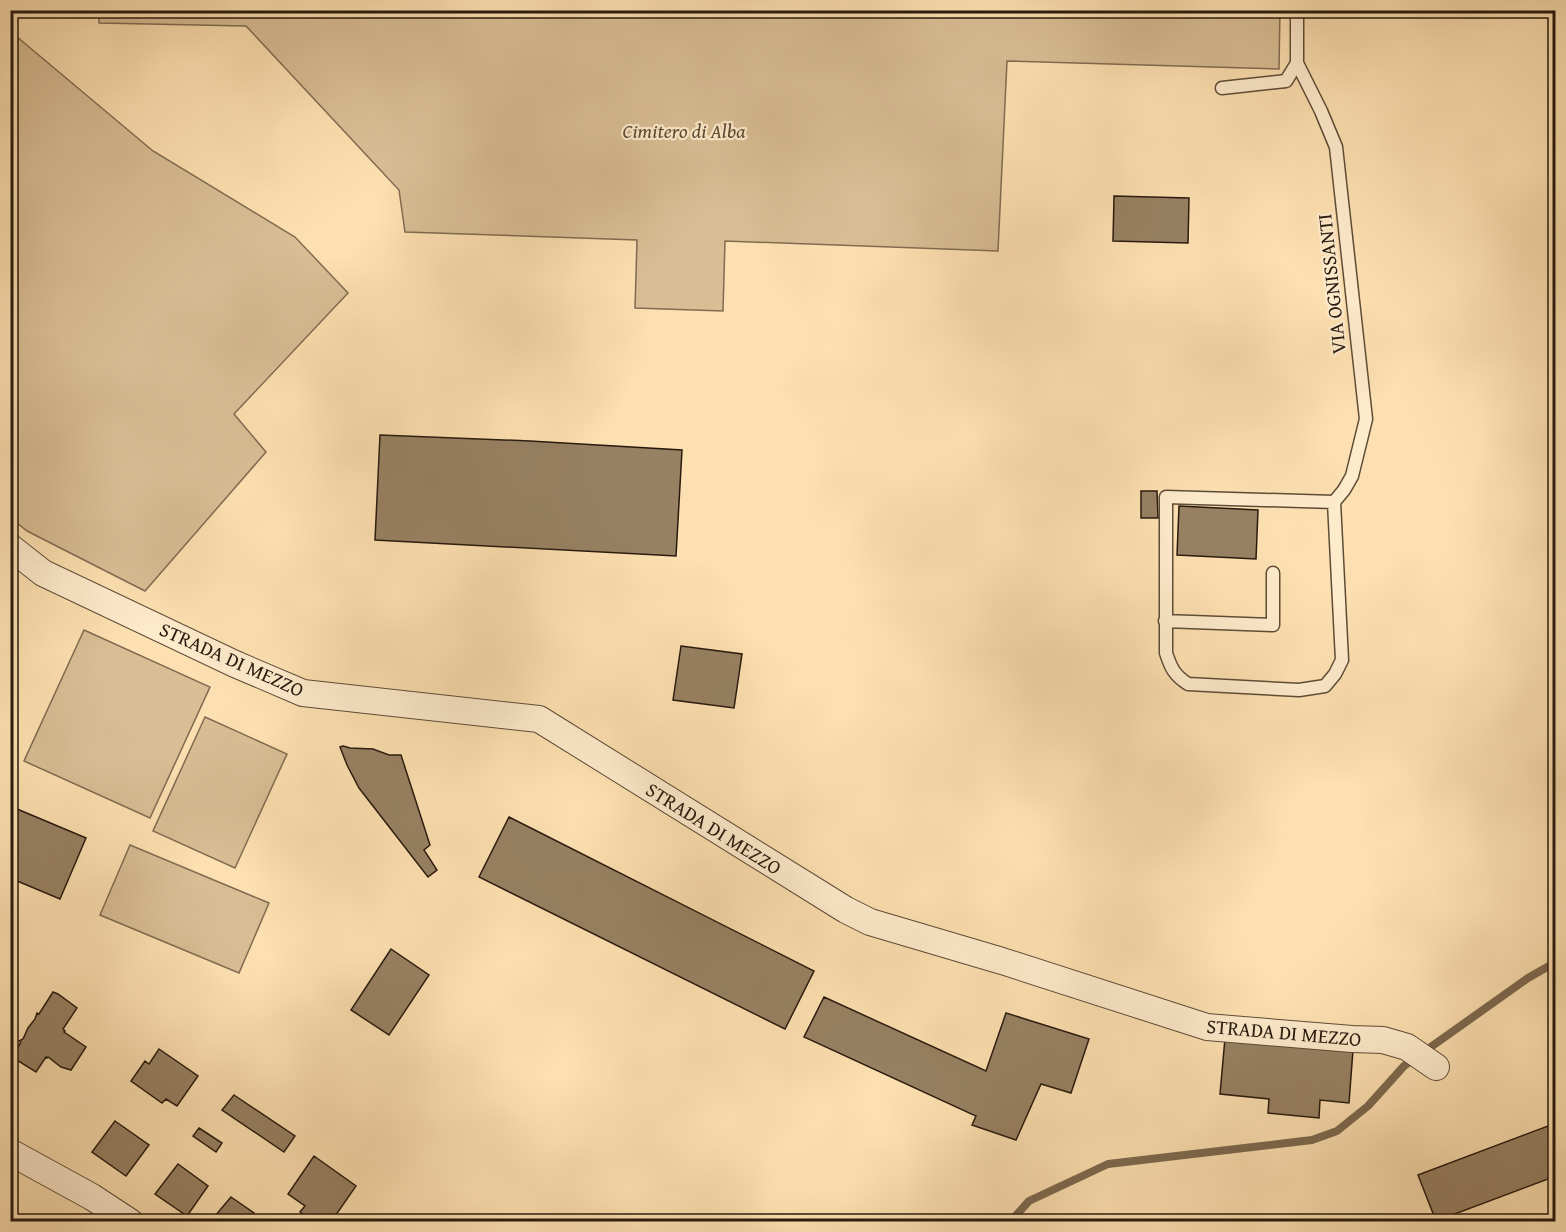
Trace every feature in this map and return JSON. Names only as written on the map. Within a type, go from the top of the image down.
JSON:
[{"type":"street","name":"STRADA DI MEZZO","points":[[10,547],[42,573],[235,664],[303,693],[539,719],[846,910],[870,922],[1002,961],[1207,1028],[1383,1040],[1407,1047],[1436,1067]]},
{"type":"street","points":[[10,1152],[92,1197],[130,1221]]},
{"type":"lane","name":"VIA OGNISSANTI","points":[[1297,10],[1296,63],[1321,111],[1336,147],[1366,419],[1352,476],[1334,502]]},
{"type":"lane","points":[[1222,88],[1286,81],[1296,63]]},
{"type":"lane","points":[[1166,497],[1334,502],[1342,660],[1335,674],[1325,686],[1299,690],[1188,684],[1178,678],[1170,668],[1166,653],[1166,497]]},
{"type":"lane","points":[[1165,621],[1273,625],[1273,573]]},
{"type":"green space","name":"Cimitero di Alba","points":[[1280,10],[1279,69],[1007,61],[998,251],[725,241],[723,311],[635,308],[637,240],[405,232],[399,190],[246,26],[99,23],[99,11]]},
{"type":"green space","points":[[10,31],[153,151],[295,237],[348,293],[234,414],[266,452],[145,591],[27,531],[11,518]]},
{"type":"green space","points":[[84,630],[210,687],[150,818],[24,761]]},
{"type":"green space","points":[[205,717],[287,754],[235,868],[153,831]]},
{"type":"green space","points":[[130,845],[269,903],[239,973],[100,915]]},
{"type":"building","points":[[1114,196],[1189,198],[1188,243],[1113,241]]},
{"type":"building","points":[[380,435],[682,450],[676,556],[375,540]]},
{"type":"building","points":[[1141,491],[1157,491],[1158,518],[1141,518]]},
{"type":"building","points":[[1179,506],[1258,510],[1256,559],[1177,555]]},
{"type":"building","points":[[681,646],[742,654],[734,708],[673,700]]},
{"type":"building","points":[[340,747],[373,749],[389,755],[401,755],[430,845],[424,850],[437,870],[428,877],[359,788]]},
{"type":"building","points":[[10,806],[86,838],[60,899],[10,878]]},
{"type":"building","points":[[509,817],[814,971],[785,1029],[479,877]]},
{"type":"building","points":[[391,949],[429,975],[389,1035],[351,1010]]},
{"type":"building","points":[[53,992],[77,1008],[63,1029],[86,1047],[71,1070],[61,1067],[46,1057],[36,1072],[12,1057],[21,1042],[19,1041],[23,1039],[37,1013],[39,1014]]},
{"type":"building","points":[[824,997],[986,1071],[1006,1013],[1089,1039],[1071,1093],[1041,1084],[1016,1140],[972,1125],[976,1116],[804,1037]]},
{"type":"building","points":[[1225,1038],[1353,1050],[1349,1103],[1320,1100],[1319,1118],[1268,1113],[1269,1099],[1220,1094]]},
{"type":"building","points":[[159,1049],[198,1076],[177,1106],[166,1099],[162,1103],[131,1081],[145,1061],[149,1064]]},
{"type":"building","points":[[234,1095],[295,1136],[284,1152],[222,1110]]},
{"type":"building","points":[[115,1121],[149,1145],[126,1176],[92,1152]]},
{"type":"building","points":[[1556,1123],[1556,1176],[1436,1221],[1418,1175]]},
{"type":"building","points":[[199,1128],[222,1143],[216,1152],[193,1136]]},
{"type":"building","points":[[314,1156],[356,1186],[331,1222],[313,1222],[300,1212],[305,1206],[288,1194]]},
{"type":"building","points":[[178,1164],[208,1186],[187,1216],[155,1194]]},
{"type":"building","points":[[231,1197],[254,1213],[248,1222],[210,1222]]},
{"type":"waterway","points":[[1010,1222],[1029,1201],[1108,1164],[1312,1140],[1337,1131],[1368,1106],[1404,1066],[1528,978],[1556,962]]}]
